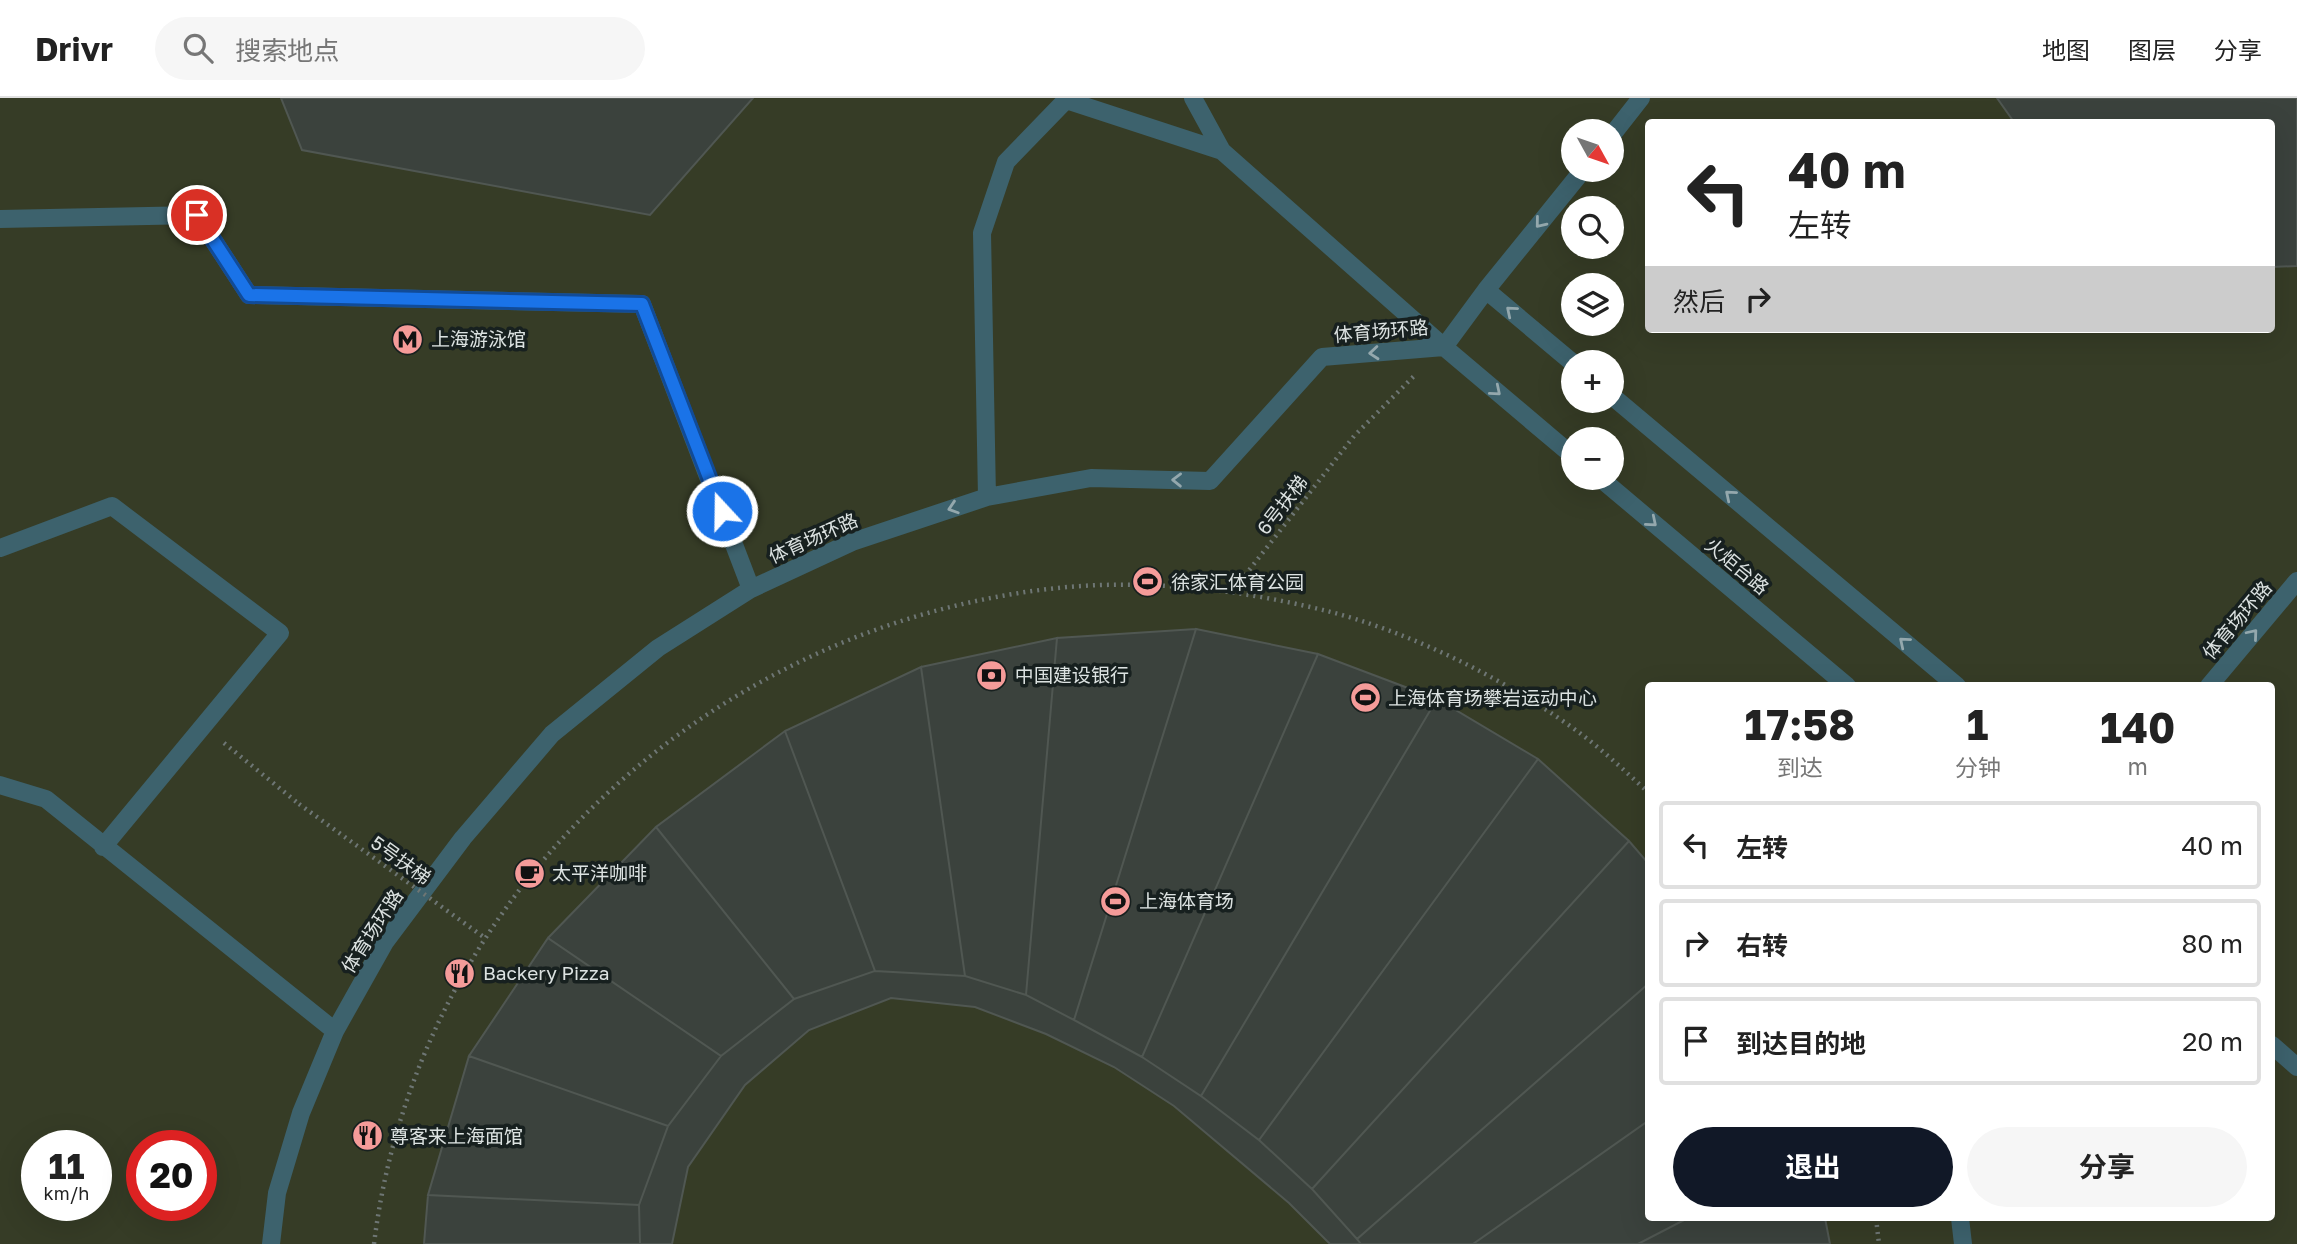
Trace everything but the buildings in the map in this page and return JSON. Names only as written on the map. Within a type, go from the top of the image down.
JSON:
[{"type":"lane","points":[[1193,98],[1222,151],[1444,347],[1561,446]]},
{"type":"lane","points":[[1624,120],[1641,98]]},
{"type":"lane","points":[[987,497],[982,233],[1006,162],[1066,100],[1222,151]]},
{"type":"lane","name":"体育场环路","points":[[271,1244],[278,1193],[301,1113],[335,1031],[386,942],[463,838],[552,734],[659,648],[751,589],[852,542],[987,497],[1091,478],[1210,481],[1322,357],[1444,347],[1573,182]]},
{"type":"lane","points":[[0,219],[197,215],[249,295],[642,304],[751,589]]},
{"type":"lane","points":[[1486,290],[1561,353]]},
{"type":"lane","points":[[1624,406],[1952,682]]},
{"type":"lane","name":"火炬台路","points":[[1614,490],[1842,682]]},
{"type":"lane","points":[[0,548],[112,506],[280,633],[103,847]]},
{"type":"lane","name":"体育场环路","points":[[2212,682],[2297,581]]},
{"type":"lane","points":[[0,785],[46,799],[335,1031]]},
{"type":"lane","points":[[2275,1048],[2297,1067]]},
{"type":"lane","points":[[1961,1221],[1962,1244]]},
{"type":"path","name":"6号扶梯","points":[[1232,592],[1354,436],[1444,347]]},
{"type":"path","points":[[374,1244],[379,1207],[403,1114],[438,1023],[485,938],[536,868],[595,803],[660,746],[732,697],[809,656],[889,624],[973,601],[1058,588],[1145,585],[1232,592],[1326,611],[1417,642],[1504,684],[1584,737],[1645,789]]},
{"type":"path","name":"5号扶梯","points":[[204,726],[299,804],[485,938]]},
{"type":"path","points":[[1875,1221],[1879,1244]]},
{"type":"green space","name":"徐家汇体育公园","points":[[0,98],[2297,98],[2297,1244],[0,1244]]},
{"type":"place","name":"上海游泳馆","points":[[408,339]]},
{"type":"place","name":"徐家汇体育公园","points":[[1148,582]]},
{"type":"place","name":"中国建设银行","points":[[992,675]]},
{"type":"place","name":"上海体育场攀岩运动中心","points":[[1365,698]]},
{"type":"place","name":"太平洋咖啡","points":[[529,873]]},
{"type":"place","name":"上海体育场","points":[[1116,901]]},
{"type":"place","name":"Backery Pizza","points":[[460,973]]},
{"type":"place","name":"尊客来上海面馆","points":[[367,1136]]},
{"type":"route","points":[[197,215],[249,295],[642,304],[722,511]]}]
